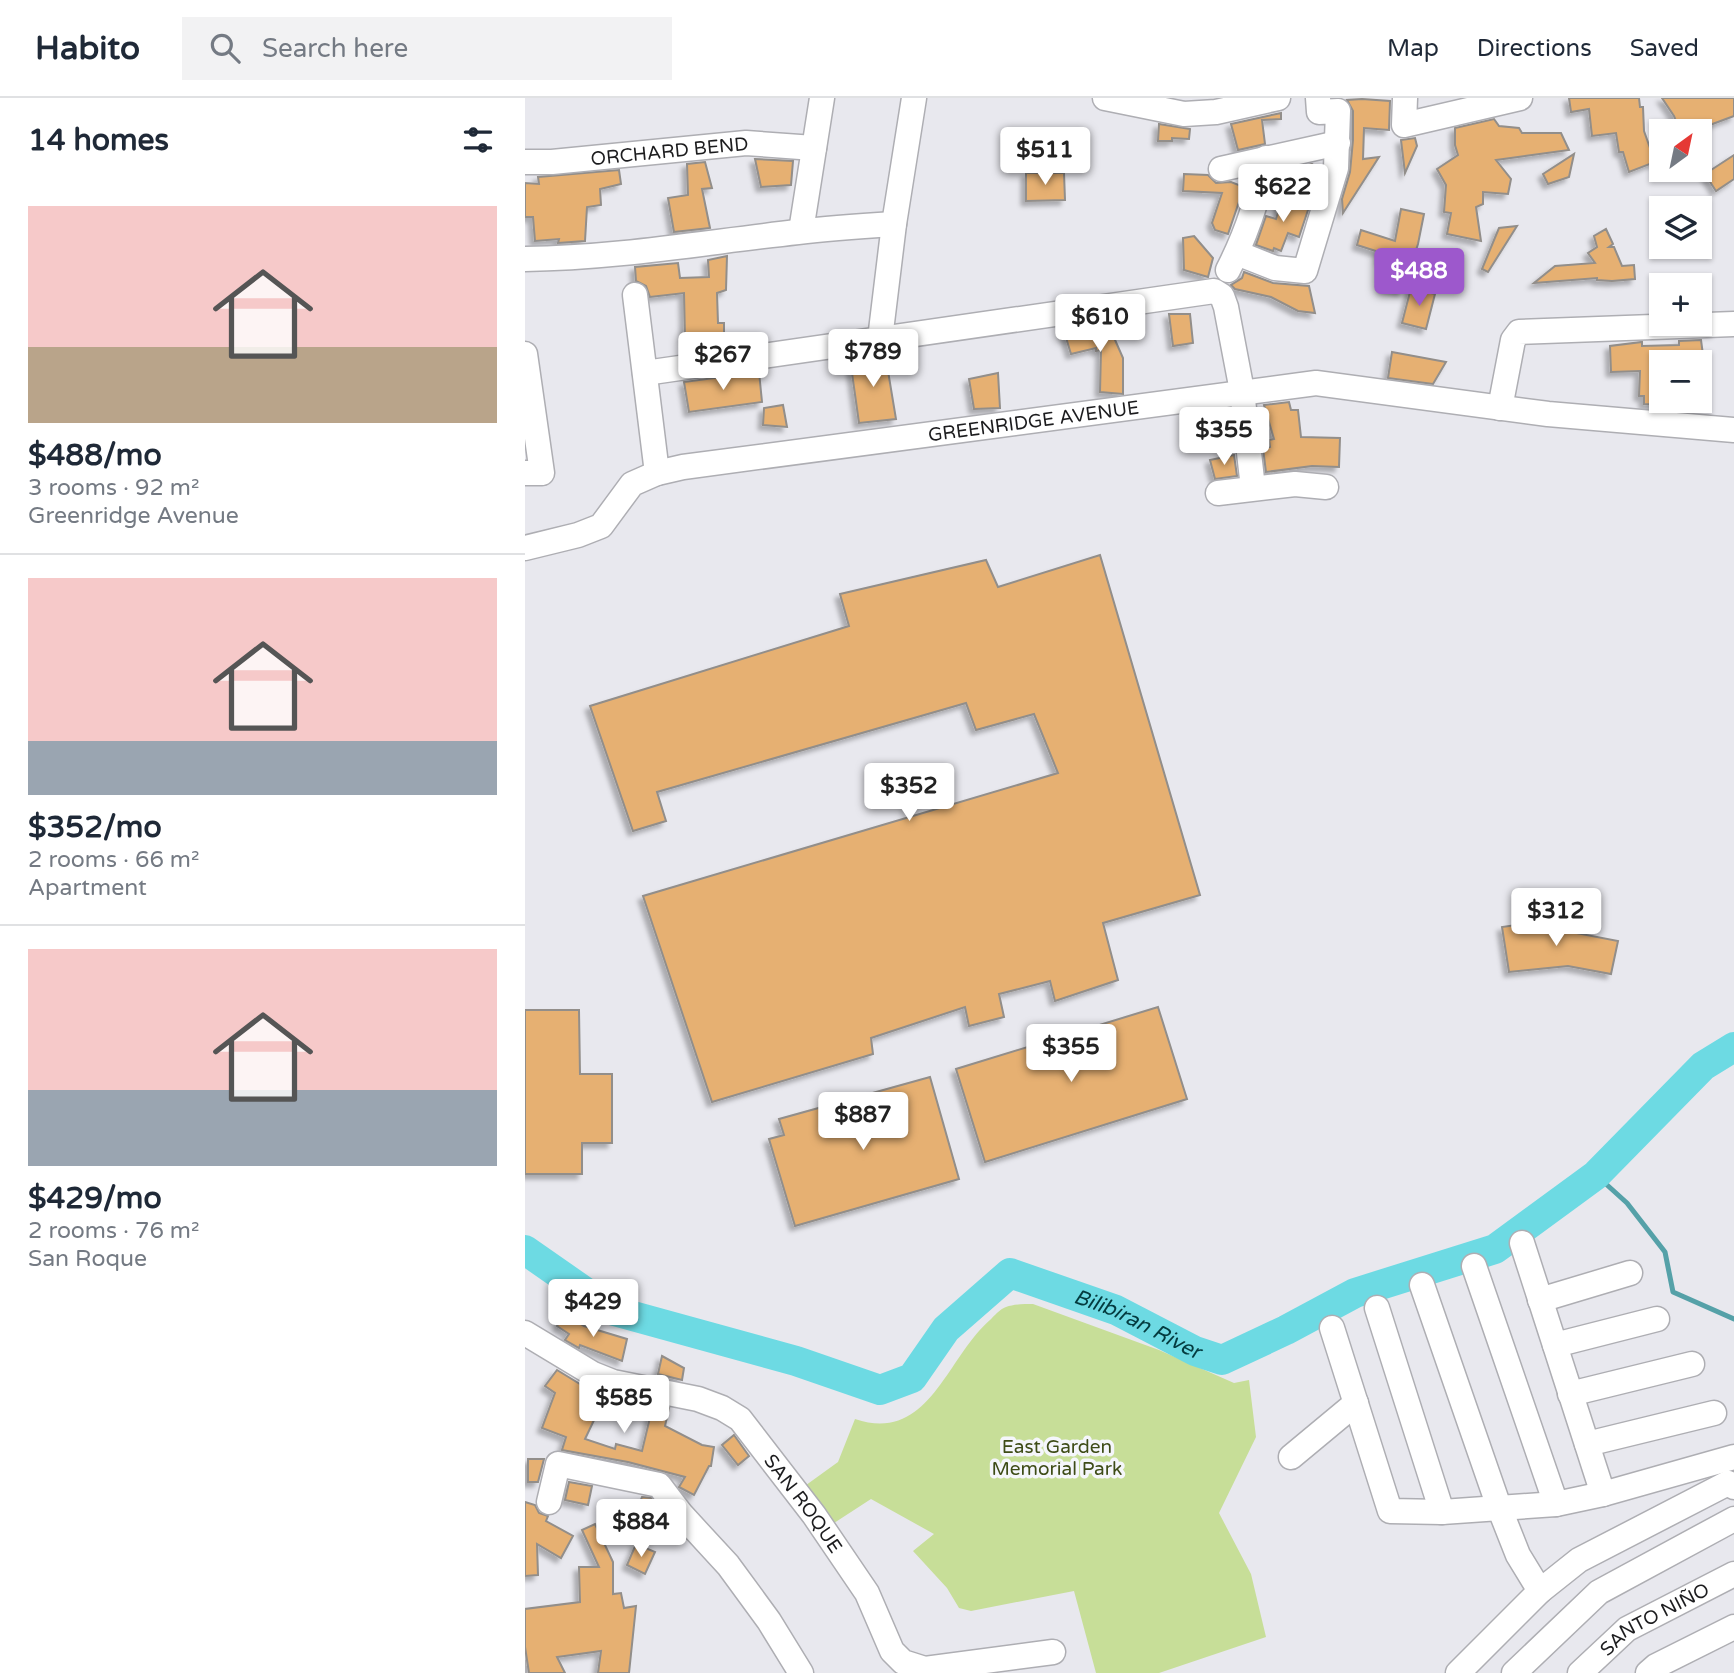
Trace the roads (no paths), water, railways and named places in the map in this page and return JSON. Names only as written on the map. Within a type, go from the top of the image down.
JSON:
[{"type":"street","points":[[801,231],[822,98]]},
{"type":"street","points":[[880,339],[894,224],[914,98]]},
{"type":"street","points":[[1105,98],[1184,114],[1216,112],[1277,98]]},
{"type":"street","points":[[1266,158],[1261,184],[1232,261],[1305,271],[1336,168],[1338,144],[1338,111],[1319,112],[1318,98]]},
{"type":"street","points":[[1405,98],[1403,125],[1520,98]]},
{"type":"street","name":"ORCHARD BEND","points":[[525,162],[552,162],[746,142],[814,148]]},
{"type":"street","points":[[1221,169],[1338,144]]},
{"type":"street","points":[[525,259],[629,253],[801,231],[894,224]]},
{"type":"street","points":[[629,253],[657,473]]},
{"type":"street","points":[[645,373],[1215,291],[1222,296],[1226,307],[1242,391],[1253,488]]},
{"type":"street","points":[[1500,408],[1513,340],[1519,332],[1734,324]]},
{"type":"street","points":[[525,354],[542,473],[525,473]]},
{"type":"street","name":"GREENRIDGE AVENUE","points":[[525,548],[578,535],[601,526],[632,484],[657,473],[697,465],[1316,383],[1586,418],[1734,430]]},
{"type":"street","points":[[1218,493],[1295,484],[1326,487]]},
{"type":"street","points":[[1522,1243],[1603,1494]]},
{"type":"street","points":[[1474,1266],[1556,1504]]},
{"type":"street","points":[[1540,1300],[1630,1273]]},
{"type":"street","points":[[1422,1285],[1499,1507],[1518,1555],[1540,1591]]},
{"type":"street","points":[[1377,1308],[1442,1512]]},
{"type":"street","points":[[1555,1345],[1657,1319]]},
{"type":"street","points":[[1332,1328],[1390,1511],[1442,1512],[1556,1504],[1603,1494],[1734,1457]]},
{"type":"street","name":"SAN ROQUE","points":[[525,1333],[593,1374],[613,1382],[698,1399],[722,1408],[740,1419],[814,1516],[867,1593],[892,1651],[903,1662],[925,1669],[1053,1653]]},
{"type":"street","points":[[1570,1394],[1692,1364]]},
{"type":"street","points":[[1290,1457],[1356,1403]]},
{"type":"street","points":[[1587,1444],[1714,1413]]},
{"type":"street","points":[[549,1502],[558,1464],[659,1485],[681,1514],[728,1565],[769,1620],[801,1673]]},
{"type":"street","points":[[1458,1673],[1540,1591],[1579,1560],[1728,1483],[1734,1487]]},
{"type":"street","points":[[1514,1673],[1599,1591],[1734,1519]]},
{"type":"street","name":"SANTO NIÑO","points":[[1580,1673],[1627,1629],[1734,1574]]},
{"type":"street","points":[[1648,1673],[1656,1666],[1734,1627]]},
{"type":"waterway","name":"Bilibiran River","points":[[525,1250],[611,1310],[796,1361],[880,1390],[912,1378],[946,1329],[1010,1273],[1116,1310],[1195,1351],[1222,1360],[1355,1293],[1495,1249],[1596,1175],[1703,1066],[1734,1047]]},
{"type":"waterway","points":[[1596,1175],[1627,1203],[1665,1252],[1673,1292],[1734,1319]]},
{"type":"park label","name":"East Garden Memorial Park","points":[[1057,1457]]}]
